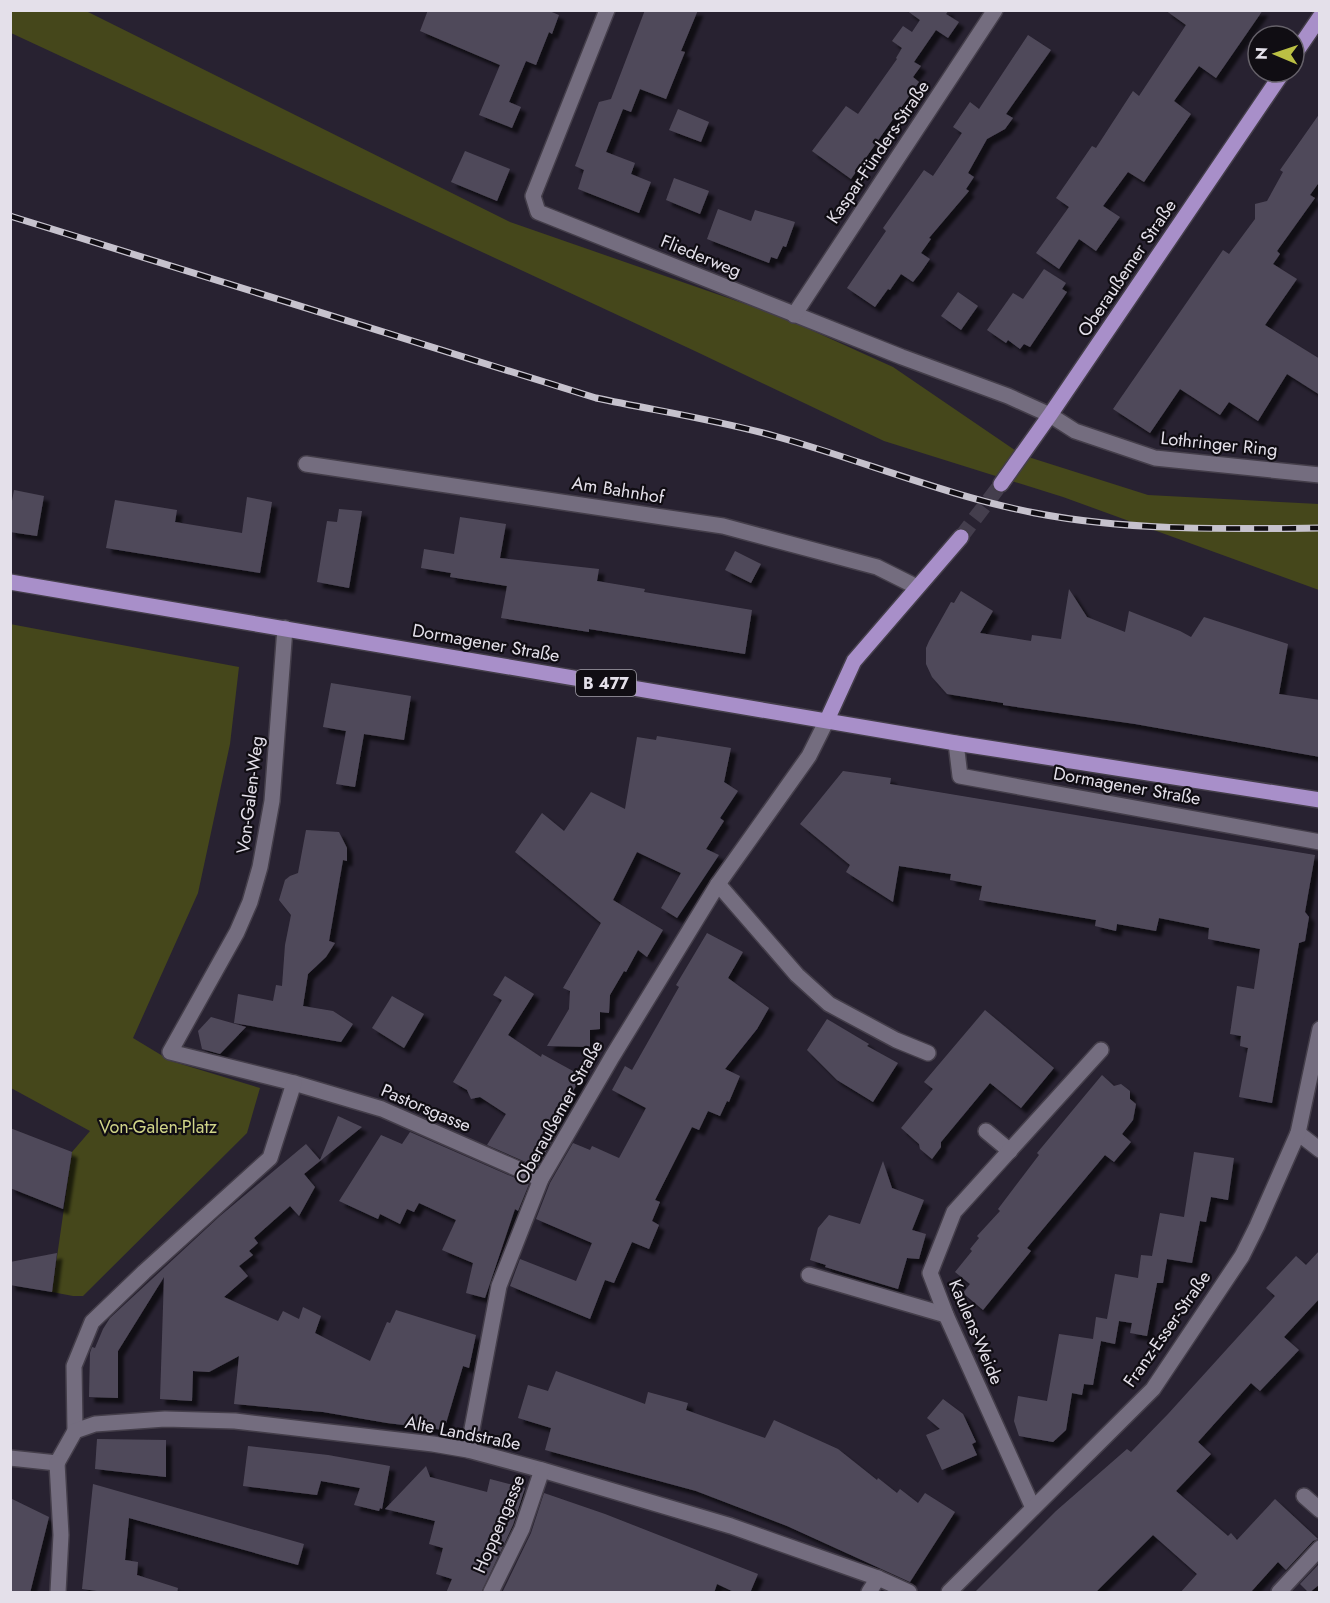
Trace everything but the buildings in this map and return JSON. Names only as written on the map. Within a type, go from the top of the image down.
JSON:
[{"type":"main road","points":[[1306,38],[1320,17]]},
{"type":"main road","name":"Oberaußemer Straße","points":[[1001,484],[1275,84]]},
{"type":"main road","name":"Oberaußemer Straße","points":[[827,720],[854,661],[916,587],[962,537]]},
{"type":"main road","name":"Dormagener Straße","points":[[10,582],[956,743],[1320,800]]},
{"type":"street","name":"Fliederweg","points":[[607,10],[533,196],[538,212],[794,315],[1008,396],[1050,415]]},
{"type":"street","name":"Kaspar-Fünders-Straße","points":[[794,315],[995,10]]},
{"type":"street","name":"Lothringer Ring","points":[[1050,415],[1075,431],[1155,458],[1320,475]]},
{"type":"street","name":"Am Bahnhof","points":[[306,464],[723,526],[878,567],[916,587]]},
{"type":"street","name":"Von-Galen-Weg","points":[[170,1052],[237,932],[250,902],[261,867],[272,801],[285,628]]},
{"type":"street","name":"Oberaußemer Straße","points":[[468,1450],[499,1286],[541,1179],[612,1057],[718,884],[809,756],[827,720]]},
{"type":"street","name":"Dormagener Straße","points":[[956,743],[960,776],[1320,842]]},
{"type":"street","points":[[718,884],[797,975],[829,1004],[896,1040],[927,1053]]},
{"type":"street","name":"Franz-Esser-Straße","points":[[948,1593],[1153,1389],[1242,1256],[1298,1133],[1320,1029]]},
{"type":"street","name":"Kaulens-Weide","points":[[1033,1508],[946,1315],[930,1273],[954,1212],[1101,1050]]},
{"type":"street","name":"Pastorsgasse","points":[[170,1052],[294,1083],[382,1109],[541,1179]]},
{"type":"street","points":[[57,1593],[61,1535],[57,1464],[75,1431],[74,1366],[92,1322],[270,1158],[294,1083]]},
{"type":"street","points":[[986,1131],[1010,1151]]},
{"type":"street","points":[[1298,1133],[1320,1150]]},
{"type":"street","points":[[809,1275],[946,1315]]},
{"type":"street","name":"Alte Landstraße","points":[[75,1431],[112,1421],[165,1419],[235,1421],[433,1443],[542,1470],[731,1526],[878,1578],[909,1593]]},
{"type":"street","points":[[10,1458],[57,1464]]},
{"type":"street","name":"Hoppengasse","points":[[491,1593],[522,1529],[542,1470]]},
{"type":"street","points":[[1304,1496],[1320,1510]]},
{"type":"street","points":[[1280,1593],[1320,1548]]},
{"type":"street","points":[[869,1593],[878,1578]]},
{"type":"green space","points":[[11,11],[86,11],[510,222],[780,316],[893,367],[1022,455],[1148,495],[1319,504],[1319,590],[1063,497],[884,441],[11,33]]},
{"type":"green space","name":"Von-Galen-Platz","points":[[10,624],[239,667],[230,744],[198,893],[133,1038],[171,1061],[260,1088],[247,1133],[83,1296],[52,1292],[72,1152],[90,1131],[11,1088]]},
{"type":"tunnel","points":[[961,537],[1001,484]]},
{"type":"railway","points":[[10,216],[596,398],[755,431],[1002,506],[1070,519],[1141,526],[1320,528]]}]
